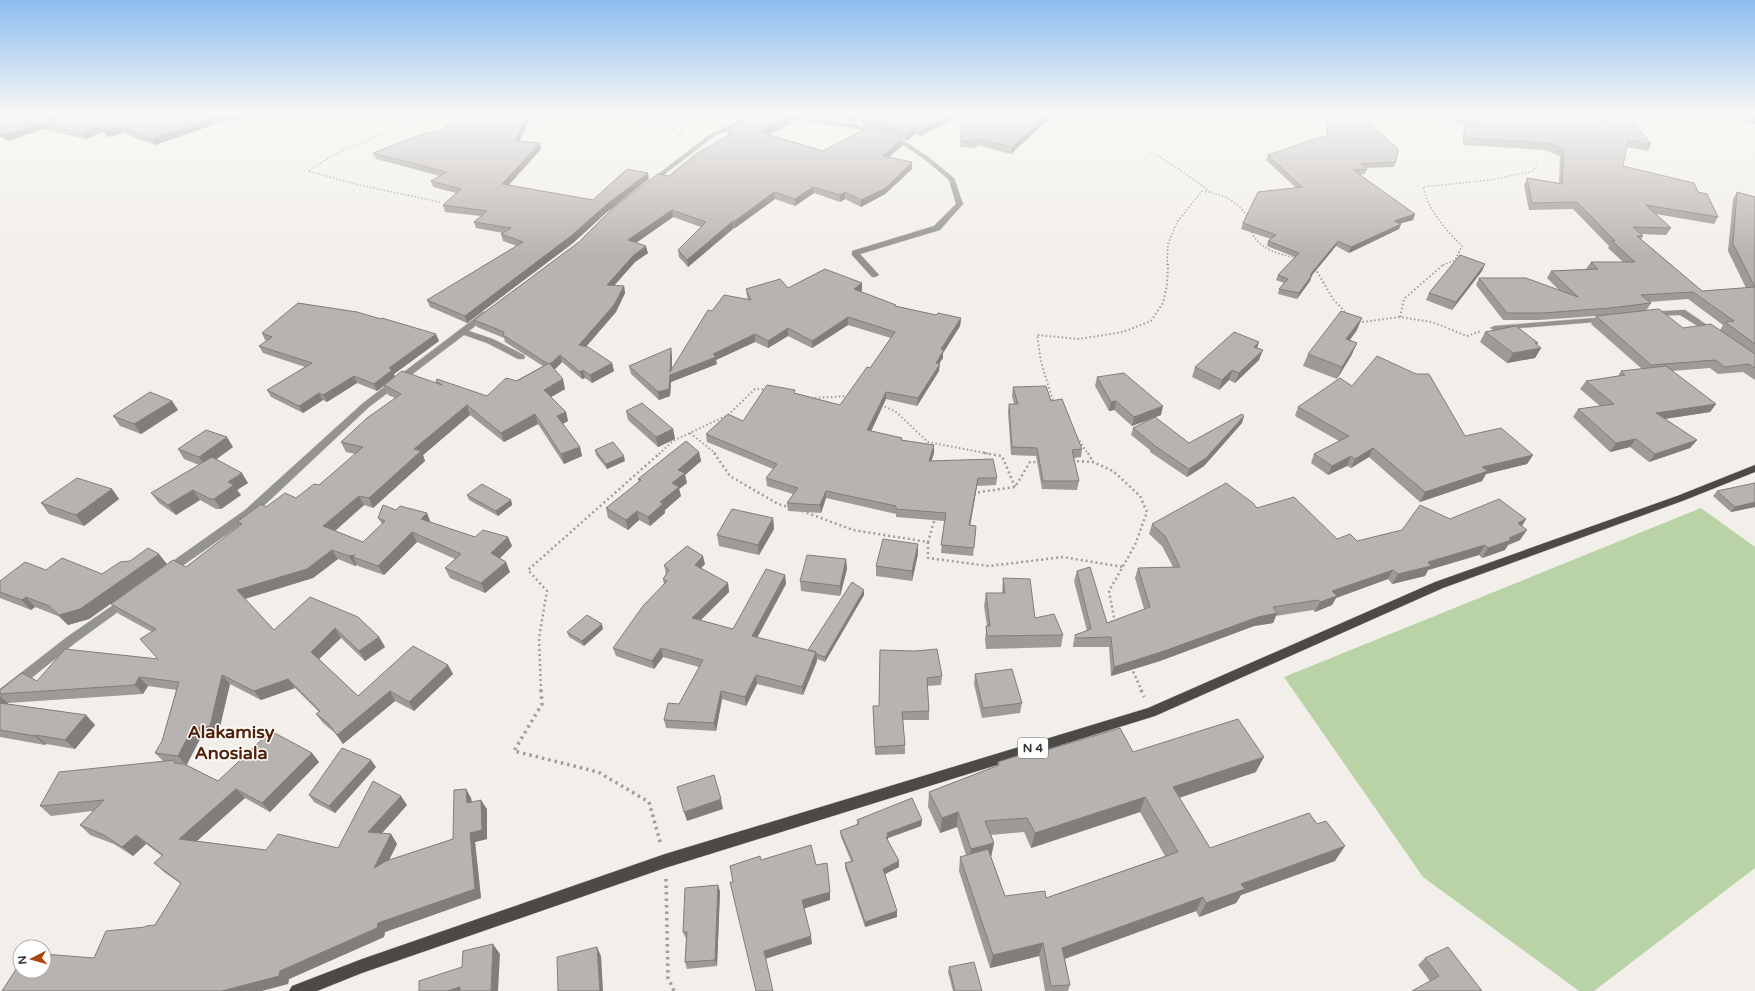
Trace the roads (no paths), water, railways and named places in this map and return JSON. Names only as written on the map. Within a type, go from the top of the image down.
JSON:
[{"type":"main road","name":"N 4","points":[[297,991],[362,966],[665,861],[1151,712],[1439,585],[1681,498],[1755,468]]},
{"type":"street","points":[[641,190],[677,162]]},
{"type":"street","points":[[875,275],[855,253],[937,228],[960,204],[952,179],[931,162]]},
{"type":"street","points":[[160,576],[249,513],[366,405],[493,309]]},
{"type":"street","points":[[1643,314],[1682,312],[1720,336]]},
{"type":"street","points":[[1494,328],[1613,318]]},
{"type":"street","points":[[463,332],[508,349],[521,357]]},
{"type":"street","points":[[0,696],[71,640],[134,594]]},
{"type":"district","name":"Alakamisy Anosiala","points":[[231,742]]}]
